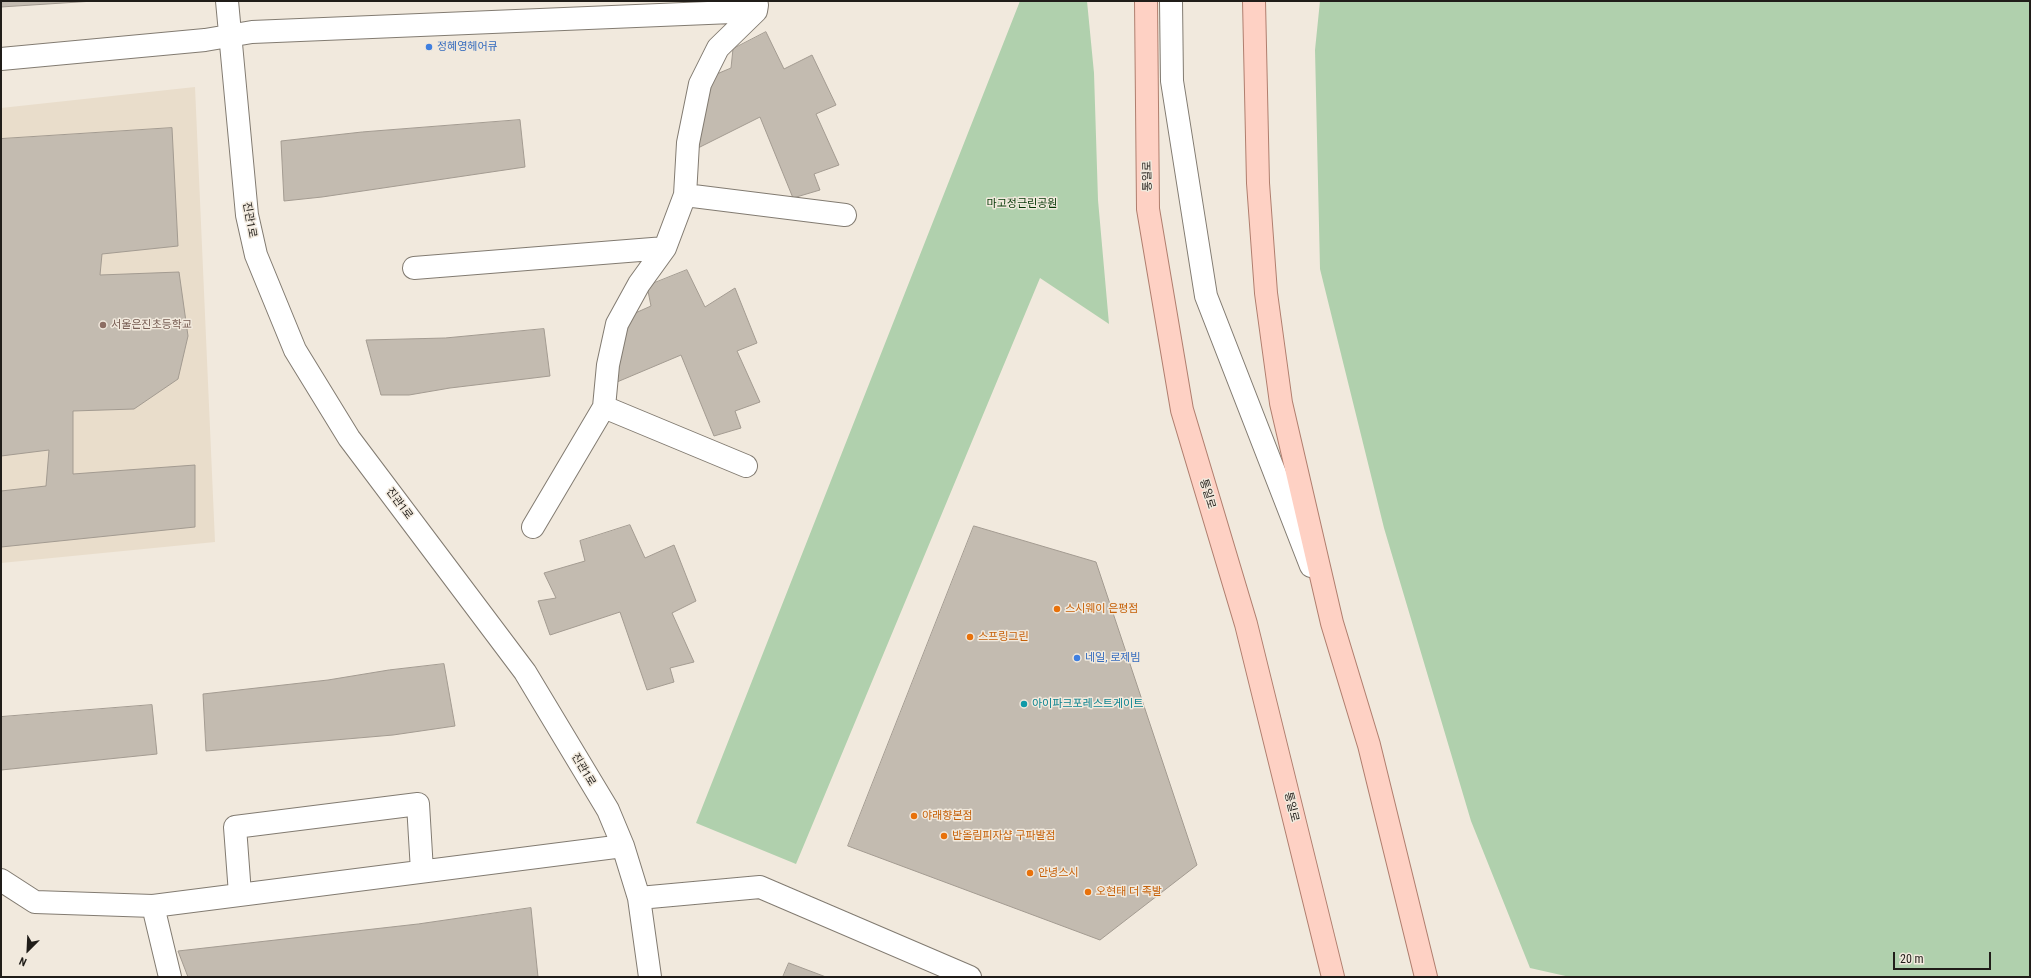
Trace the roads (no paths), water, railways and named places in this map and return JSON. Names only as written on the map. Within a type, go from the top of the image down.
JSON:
[{"type":"main road","name":"통일로","points":[[1146,1],[1148,209],[1182,410],[1246,624],[1333,977]]},
{"type":"main road","points":[[1254,1],[1258,183],[1266,293],[1281,403],[1332,623],[1368,745],[1426,977]]},
{"type":"street","name":"진관1로","points":[[227,1],[247,215],[256,255],[295,350],[349,438],[525,672],[608,810],[623,846],[639,898],[650,977]]},
{"type":"street","points":[[1171,1],[1172,81],[1206,296],[1294,518],[1332,623]]},
{"type":"street","points":[[1,59],[205,40],[252,32],[258,33],[757,6]]},
{"type":"street","points":[[533,527],[604,407],[608,365],[617,324],[639,284],[665,248],[685,195],[688,143],[700,84],[718,48],[757,6]]},
{"type":"street","points":[[685,195],[845,215]]},
{"type":"street","points":[[414,268],[665,248]]},
{"type":"street","points":[[604,407],[746,466]]},
{"type":"street","points":[[240,894],[235,827],[418,804],[422,871]]},
{"type":"street","points":[[1,880],[35,902],[153,906],[623,846]]},
{"type":"street","points":[[639,898],[760,887],[970,977]]},
{"type":"street","points":[[153,906],[170,977]]},
{"type":"place","name":"정혜영헤어큐","points":[[429,47]]},
{"type":"place","name":"서울은진초등학교","points":[[103,325]]},
{"type":"place","name":"스시웨이 은평점","points":[[1057,609]]},
{"type":"place","name":"스프링그린","points":[[970,637]]},
{"type":"place","name":"네일, 로제빔","points":[[1077,658]]},
{"type":"place","name":"아이파크포레스트게이트","points":[[1024,704]]},
{"type":"place","name":"야래향본점","points":[[914,816]]},
{"type":"place","name":"반올림피자샵 구파발점","points":[[944,836]]},
{"type":"place","name":"안녕스시","points":[[1030,873]]},
{"type":"place","name":"오현태 더 족발","points":[[1088,892]]},
{"type":"park label","name":"마고정근린공원","points":[[1022,204]]}]
